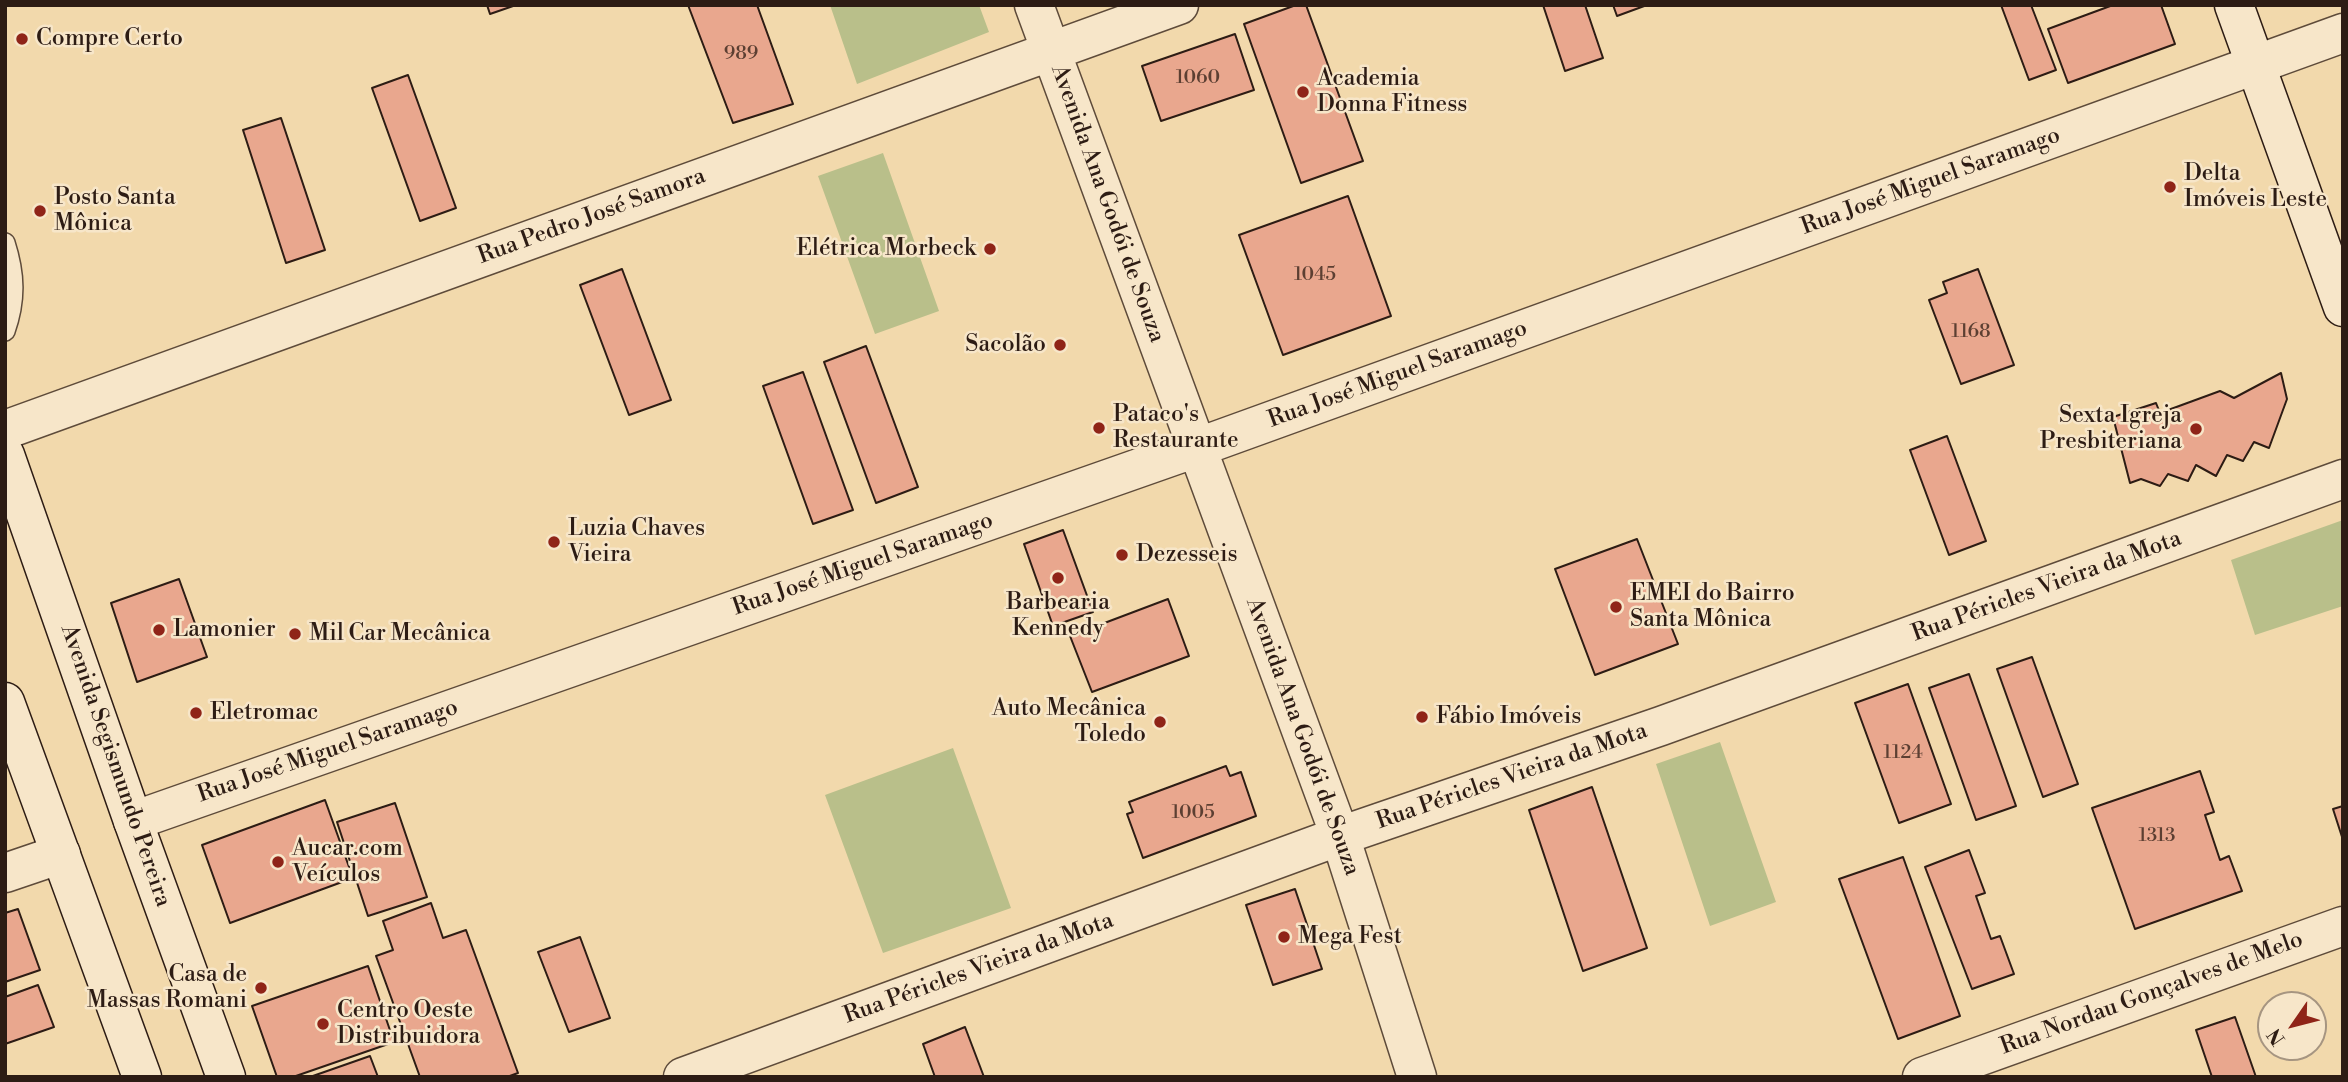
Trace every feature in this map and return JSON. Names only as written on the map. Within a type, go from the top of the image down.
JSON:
[{"type":"street","name":"Avenida Ana Godói de Souza","points":[[1034,5],[1339,836],[1417,1077]]},
{"type":"street","name":"Rua Pedro José Samora","points":[[5,430],[1179,5]]},
{"type":"street","points":[[2234,5],[2343,306]]},
{"type":"street","name":"Rua José Miguel Saramago","points":[[133,821],[1196,448],[2343,33]]},
{"type":"street","name":"Avenida Segismundo Pereira","points":[[5,455],[226,1077]]},
{"type":"street","name":"Rua Péricles Vieira da Mota","points":[[683,1077],[1339,836],[1661,726],[2343,480]]},
{"type":"street","points":[[5,702],[142,1077]]},
{"type":"street","points":[[5,873],[61,854]]},
{"type":"street","name":"Rua Nordau Gonçalves de Melo","points":[[1922,1077],[2343,926]]},
{"type":"lane","points":[[5,243],[10,260],[14,299],[5,331]]},
{"type":"green space","points":[[830,5],[979,5],[989,32],[857,84]]},
{"type":"green space","points":[[883,153],[939,311],[875,334],[818,176]]},
{"type":"green space","points":[[2343,520],[2343,606],[2255,635],[2231,560]]},
{"type":"green space","points":[[1720,742],[1776,902],[1710,926],[1656,764]]},
{"type":"green space","points":[[953,748],[1011,908],[883,953],[825,795]]},
{"type":"building","points":[[487,5],[516,5],[490,14]]},
{"type":"building","points":[[688,5],[757,5],[793,104],[733,123]]},
{"type":"building","name":"Academia Donna Fitness","points":[[1296,5],[1306,5],[1363,161],[1301,183],[1244,24]]},
{"type":"building","points":[[1543,5],[1585,5],[1603,58],[1565,71]]},
{"type":"building","points":[[1613,5],[1647,5],[1617,16]]},
{"type":"building","points":[[2001,5],[2031,5],[2056,70],[2029,80]]},
{"type":"building","points":[[2113,5],[2161,5],[2175,44],[2068,83],[2048,29]]},
{"type":"building","points":[[1235,34],[1254,90],[1161,121],[1142,66]]},
{"type":"building","points":[[408,75],[456,208],[420,221],[372,88]]},
{"type":"building","points":[[281,118],[325,250],[286,263],[243,130]]},
{"type":"building","points":[[1348,196],[1391,316],[1283,355],[1239,235]]},
{"type":"building","points":[[622,269],[671,400],[629,415],[580,285]]},
{"type":"building","points":[[1978,269],[2014,365],[1961,384],[1929,300],[1947,293],[1943,282]]},
{"type":"building","points":[[866,346],[918,487],[876,503],[824,362]]},
{"type":"building","points":[[803,372],[853,510],[813,524],[763,386]]},
{"type":"building","name":"Sexta Igreja Presbiteriana","points":[[2281,373],[2287,399],[2269,448],[2254,442],[2243,461],[2227,455],[2216,476],[2196,465],[2188,481],[2168,474],[2160,486],[2141,479],[2130,483],[2113,417],[2156,403],[2160,413],[2220,391],[2234,398]]},
{"type":"building","points":[[1947,436],[1986,541],[1949,555],[1910,450]]},
{"type":"building","name":"Barbearia Kennedy","points":[[1063,530],[1093,612],[1053,626],[1024,544]]},
{"type":"building","name":"EMEI do Bairro Santa Mônica","points":[[1637,539],[1678,644],[1595,675],[1555,569]]},
{"type":"building","name":"Lamonier","points":[[179,579],[207,657],[137,682],[111,603]]},
{"type":"building","points":[[1168,599],[1189,656],[1092,692],[1070,636]]},
{"type":"building","points":[[2032,657],[2078,784],[2043,797],[1997,669]]},
{"type":"building","points":[[1969,674],[2016,806],[1976,820],[1929,688]]},
{"type":"building","points":[[1908,684],[1951,804],[1899,823],[1855,703]]},
{"type":"building","points":[[1226,766],[1230,776],[1241,772],[1256,816],[1143,858],[1127,814],[1133,812],[1129,802]]},
{"type":"building","points":[[2200,771],[2214,812],[2205,815],[2220,860],[2229,856],[2242,891],[2135,929],[2092,808]]},
{"type":"building","points":[[1592,787],[1647,948],[1583,971],[1529,810]]},
{"type":"building","name":"Aucar.com Veículos","points":[[325,800],[353,878],[230,923],[202,845]]},
{"type":"building","points":[[395,803],[427,897],[368,916],[337,822]]},
{"type":"building","points":[[2343,806],[2343,840],[2333,809]]},
{"type":"building","points":[[1969,850],[1985,893],[1976,896],[1991,939],[2000,936],[2014,974],[1972,989],[1925,867]]},
{"type":"building","points":[[1903,857],[1960,1016],[1898,1039],[1839,879]]},
{"type":"building","name":"Mega Fest","points":[[1295,889],[1322,969],[1273,985],[1246,905]]},
{"type":"building","points":[[431,903],[443,938],[466,930],[518,1073],[507,1077],[420,1077],[376,956],[393,950],[383,921]]},
{"type":"building","points":[[18,909],[40,970],[5,982],[5,913]]},
{"type":"building","points":[[580,937],[610,1018],[569,1032],[538,952]]},
{"type":"building","name":"Centro Oeste Distribuidora","points":[[368,966],[394,1042],[293,1077],[277,1077],[252,1006]]},
{"type":"building","points":[[38,985],[54,1027],[5,1044],[5,997]]},
{"type":"building","points":[[2235,1017],[2256,1077],[2212,1077],[2196,1030]]},
{"type":"building","points":[[965,1027],[984,1077],[935,1077],[923,1044]]},
{"type":"building","points":[[370,1056],[378,1077],[310,1077]]},
{"type":"place","name":"Compre Certo","points":[[22,39]]},
{"type":"place","name":"Academia Donna Fitness","points":[[1303,92]]},
{"type":"place","name":"Delta Imóveis Leste","points":[[2170,187]]},
{"type":"place","name":"Posto Santa Mônica","points":[[40,211]]},
{"type":"place","name":"Elétrica Morbeck","points":[[990,249]]},
{"type":"place","name":"Sacolão","points":[[1060,345]]},
{"type":"place","name":"Pataco's Restaurante","points":[[1099,428]]},
{"type":"place","name":"Sexta Igreja Presbiteriana","points":[[2196,429]]},
{"type":"place","name":"Luzia Chaves Vieira","points":[[554,542]]},
{"type":"place","name":"Dezesseis","points":[[1122,555]]},
{"type":"place","name":"Barbearia Kennedy","points":[[1058,578]]},
{"type":"place","name":"EMEI do Bairro Santa Mônica","points":[[1616,607]]},
{"type":"place","name":"Lamonier","points":[[159,630]]},
{"type":"place","name":"Mil Car Mecânica","points":[[295,634]]},
{"type":"place","name":"Eletromac","points":[[196,713]]},
{"type":"place","name":"Fábio Imóveis","points":[[1422,717]]},
{"type":"place","name":"Auto Mecânica Toledo","points":[[1160,722]]},
{"type":"place","name":"Aucar.com Veículos","points":[[278,862]]},
{"type":"place","name":"Mega Fest","points":[[1284,937]]},
{"type":"place","name":"Casa de Massas Romani","points":[[261,988]]},
{"type":"place","name":"Centro Oeste Distribuidora","points":[[323,1024]]}]
